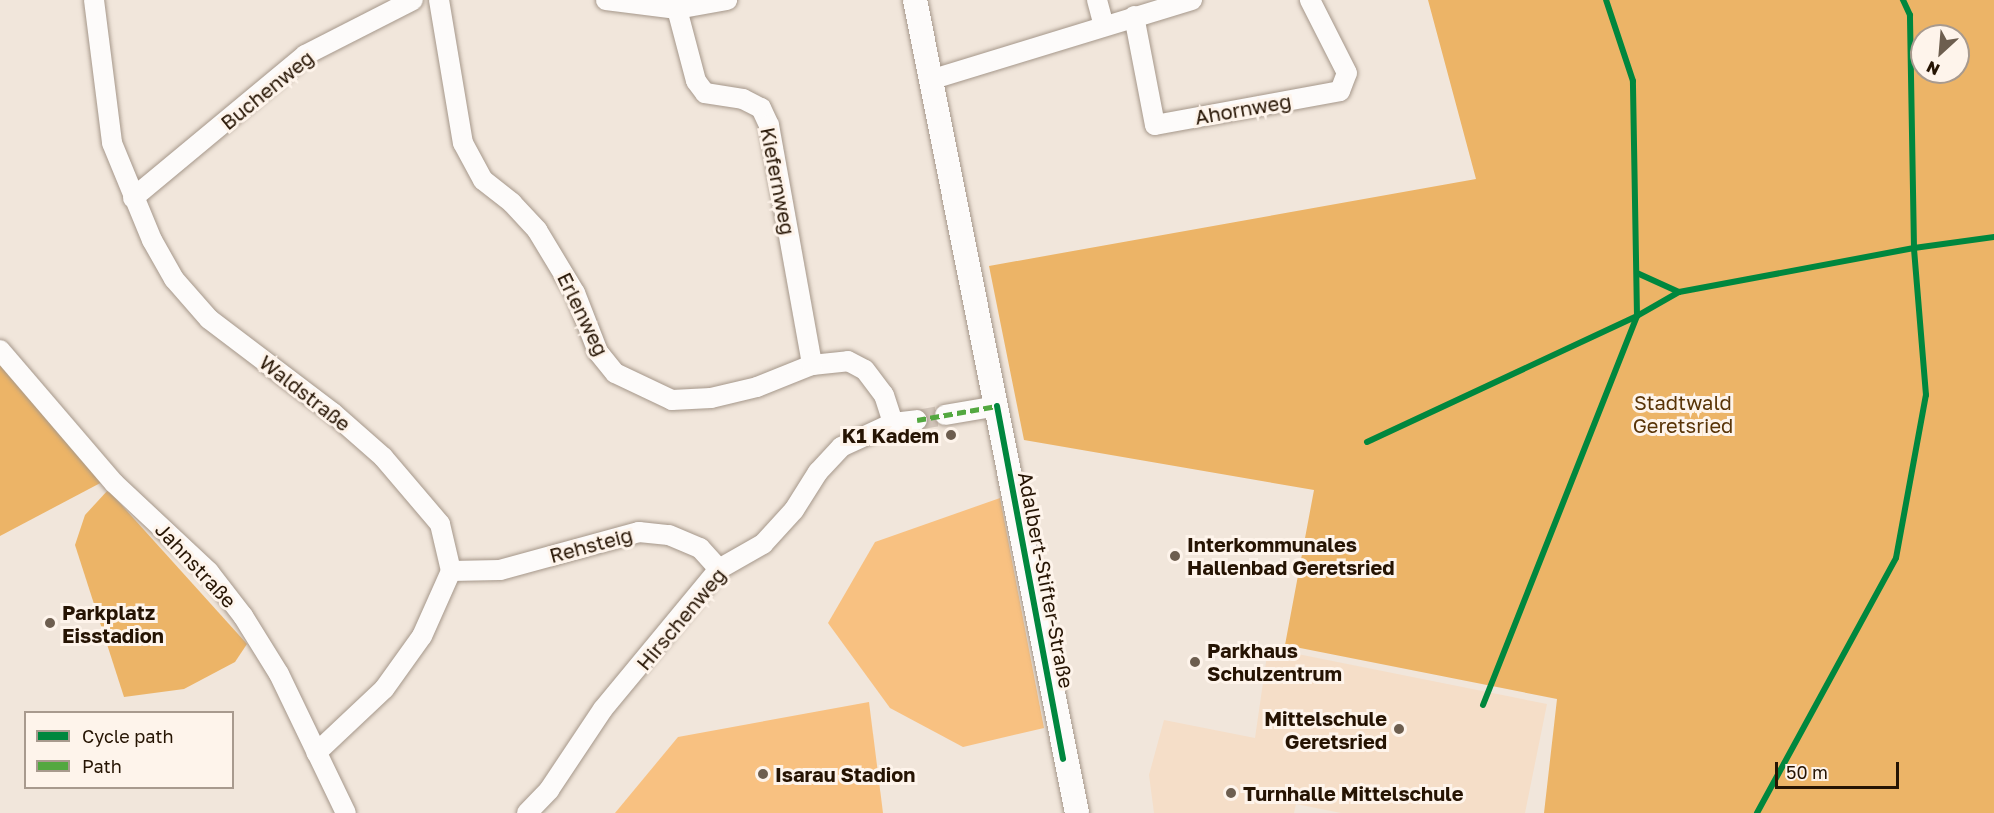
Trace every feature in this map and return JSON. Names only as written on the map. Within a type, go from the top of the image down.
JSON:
[{"type":"street","name":"Waldstraße","points":[[94,0],[112,143],[133,198],[174,279],[209,319],[333,413],[413,488],[440,524],[452,571]]},
{"type":"street","name":"Buchenweg","points":[[133,198],[304,56],[413,0]]},
{"type":"street","name":"Erlenweg","points":[[439,0],[459,102],[463,143],[483,180],[512,202],[537,230],[576,293],[598,352],[615,373],[672,400],[711,398],[757,387],[812,365],[848,361],[865,370],[884,395],[893,423]]},
{"type":"street","points":[[606,0],[678,9],[727,0]]},
{"type":"street","name":"Adalbert-Stifter-Straße","points":[[915,0],[1077,813]]},
{"type":"street","points":[[1097,0],[1104,26]]},
{"type":"street","points":[[930,80],[1192,0]]},
{"type":"street","name":"Ahornweg","points":[[1134,16],[1155,125],[1340,91],[1347,73],[1311,0]]},
{"type":"street","name":"Kiefernweg","points":[[678,9],[696,81],[705,93],[743,99],[761,108],[769,125],[812,365]]},
{"type":"street","name":"Jahnstraße","points":[[0,350],[114,483],[209,572],[243,616],[279,675],[346,813]]},
{"type":"street","points":[[945,415],[997,406]]},
{"type":"street","name":"Hirschenweg","points":[[527,813],[549,790],[603,709],[719,569],[763,544],[795,510],[818,472],[841,447],[893,423],[917,420]]},
{"type":"street","name":"Rehsteig","points":[[452,571],[500,570],[639,532],[669,535],[700,548],[719,569]]},
{"type":"street","points":[[316,753],[384,689],[422,636],[452,571]]},
{"type":"shaded area","points":[[1000,498],[1044,728],[963,747],[890,708],[828,623],[875,542]]},
{"type":"shaded area","name":"Mittelschule Geretsried","points":[[1268,648],[1547,704],[1525,813],[1341,813],[1296,804],[1294,813],[1154,813],[1149,775],[1164,720],[1255,738]]},
{"type":"shaded area","name":"Isarau Stadion","points":[[869,702],[883,813],[615,813],[678,737]]},
{"type":"green space","name":"Stadtwald Geretsried","points":[[1428,0],[1994,0],[1994,813],[1544,813],[1557,699],[1285,645],[1314,490],[1024,440],[989,266],[1476,179]]},
{"type":"green space","points":[[0,355],[106,480],[0,536]]},
{"type":"green space","points":[[108,490],[247,644],[235,662],[184,689],[124,697],[75,545],[85,515]]},
{"type":"tunnel","points":[[917,420],[945,415]]},
{"type":"marked path","points":[[917,420],[997,406]]},
{"type":"cycle path","points":[[1483,705],[1637,316],[1633,81],[1606,0]]},
{"type":"cycle path","points":[[1757,813],[1896,558],[1926,395],[1914,248],[1910,15],[1903,0]]},
{"type":"cycle path","points":[[1637,273],[1679,292],[1914,248],[1994,237]]},
{"type":"cycle path","points":[[1367,442],[1637,316],[1679,292]]},
{"type":"cycle path","points":[[997,406],[1063,759]]},
{"type":"place","name":"K1 Kadem","points":[[951,435]]},
{"type":"place","name":"Interkommunales Hallenbad Geretsried","points":[[1175,556]]},
{"type":"place","name":"Parkplatz Eisstadion","points":[[50,623]]},
{"type":"place","name":"Parkhaus Schulzentrum","points":[[1195,662]]},
{"type":"place","name":"Mittelschule Geretsried","points":[[1399,729]]},
{"type":"place","name":"Isarau Stadion","points":[[763,774]]},
{"type":"place","name":"Turnhalle Mittelschule","points":[[1231,793]]}]
